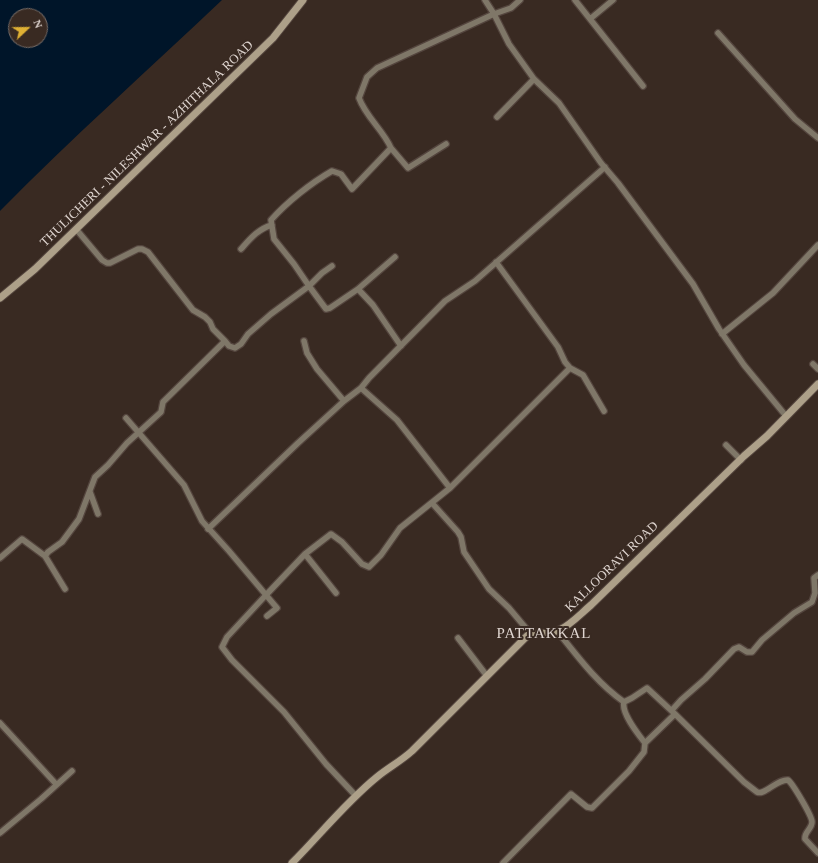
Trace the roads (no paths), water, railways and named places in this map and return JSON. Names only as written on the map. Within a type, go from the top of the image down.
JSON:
[{"type":"main road","name":"THULICHERI - NILESHWAR - AZHITHALA ROAD","points":[[0,298],[35,269],[273,38],[303,0]]},
{"type":"main road","name":"KALLOORAVI ROAD","points":[[558,632],[567,627],[591,605],[740,460],[767,436],[818,384]]},
{"type":"main road","points":[[292,863],[356,796],[377,777],[412,751],[530,632],[544,634],[558,632]]},
{"type":"street","points":[[485,0],[509,44],[534,79],[559,103],[575,128],[693,284],[722,334],[744,365],[786,416]]},
{"type":"street","points":[[446,144],[408,168],[391,148],[388,140],[363,108],[359,98],[367,77],[377,68],[494,14],[511,8],[520,0]]},
{"type":"street","points":[[575,0],[643,86]]},
{"type":"street","points":[[590,19],[613,0]]},
{"type":"street","points":[[718,33],[795,119],[818,138]]},
{"type":"street","points":[[497,117],[534,79]]},
{"type":"street","points":[[391,148],[352,189],[341,174],[332,171],[315,181],[281,208],[271,220],[274,239],[326,309],[330,308],[358,289],[395,257]]},
{"type":"street","points":[[208,528],[298,443],[344,401],[361,388],[444,301],[475,281],[604,167]]},
{"type":"street","points":[[241,249],[255,233],[264,227],[272,225]]},
{"type":"street","points":[[76,229],[102,260],[107,263],[110,263],[135,250],[142,249],[148,252],[193,310],[205,317],[229,346],[234,348],[241,344],[248,334],[271,314],[309,286],[322,273],[332,266]]},
{"type":"street","points":[[722,334],[773,293],[818,245]]},
{"type":"street","points":[[496,262],[558,348],[565,362],[570,368],[583,375],[604,411]]},
{"type":"street","points":[[358,289],[373,305],[401,346]]},
{"type":"street","points":[[304,340],[307,353],[317,369],[344,401]]},
{"type":"street","points":[[45,556],[62,542],[79,519],[95,477],[161,412],[163,402],[225,341]]},
{"type":"street","points":[[814,364],[818,369]]},
{"type":"street","points":[[356,796],[326,764],[284,712],[264,691],[255,684],[222,648],[227,637],[305,554],[331,534],[342,542],[362,564],[369,567],[381,555],[400,528],[450,488],[570,368]]},
{"type":"street","points":[[361,388],[397,420],[450,488]]},
{"type":"street","points":[[126,418],[184,485],[202,521],[277,608],[267,616]]},
{"type":"street","points":[[726,445],[740,460]]},
{"type":"street","points":[[90,492],[98,514]]},
{"type":"street","points":[[432,503],[458,532],[461,537],[464,552],[489,589],[509,608],[530,632]]},
{"type":"street","points":[[0,558],[22,539],[45,556],[65,589]]},
{"type":"street","points":[[305,554],[336,593]]},
{"type":"street","points":[[502,863],[571,794],[587,807],[592,808],[629,772],[644,752],[645,743],[673,712],[681,700],[705,680],[734,649],[739,647],[747,652],[752,652],[762,640],[788,618],[812,602],[815,592],[814,578],[818,575]]},
{"type":"street","points":[[558,632],[589,670],[611,692],[624,702]]},
{"type":"street","points":[[458,638],[486,676]]},
{"type":"street","points":[[624,702],[647,688],[744,782],[757,792],[760,793],[784,780],[791,782],[812,821],[812,824],[805,834],[805,839],[818,852]]},
{"type":"street","points":[[624,702],[623,706],[627,716],[645,743]]},
{"type":"street","points":[[0,723],[56,784]]},
{"type":"street","points":[[0,833],[72,771]]},
{"type":"water","points":[[0,0],[222,0],[82,131],[0,211]]},
{"type":"district","name":"PATTAKKAL","points":[[544,634]]}]
